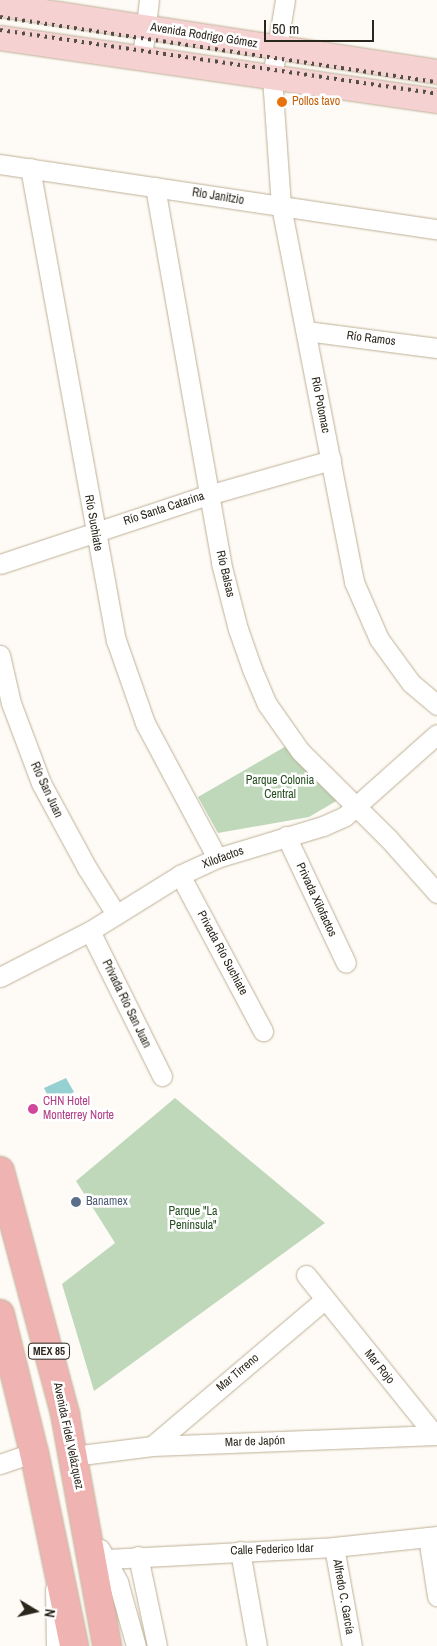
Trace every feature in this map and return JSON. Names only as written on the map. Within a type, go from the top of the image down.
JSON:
[{"type":"highway","name":"Avenida Fidel Velázquez","points":[[0,1171],[74,1456],[107,1646]]},
{"type":"highway","name":"MEX 85","points":[[0,1314],[34,1452],[74,1646]]},
{"type":"main road","name":"Avenida Rodrigo Gómez","points":[[0,5],[437,72]]},
{"type":"main road","points":[[0,38],[437,101]]},
{"type":"street","points":[[142,57],[149,0]]},
{"type":"street","name":"Río Potomac","points":[[285,0],[272,77],[282,206],[354,582],[364,609],[379,640],[411,683],[437,705]]},
{"type":"street","name":"Rio Janitzio","points":[[0,164],[437,229]]},
{"type":"street","name":"Río Suchiate","points":[[30,168],[94,532],[116,640],[145,723],[216,858]]},
{"type":"street","name":"Río Balsas","points":[[155,187],[208,495],[238,629],[267,704],[300,751],[359,807],[437,893]]},
{"type":"street","name":"Río Ramos","points":[[306,331],[437,348]]},
{"type":"street","name":"Río Santa Catarina","points":[[0,564],[208,495],[330,460]]},
{"type":"street","name":"Río San Juan","points":[[0,655],[10,703],[41,783],[87,868],[116,914]]},
{"type":"street","name":"Xilofactos","points":[[0,977],[90,931],[180,875],[216,858],[323,826],[359,807],[437,734]]},
{"type":"street","name":"Privada Xilofactos","points":[[286,836],[346,963]]},
{"type":"street","name":"Privada Río Suchiate","points":[[180,875],[263,1031]]},
{"type":"street","name":"Privada Río San Juan","points":[[90,931],[162,1076]]},
{"type":"street","name":"Mar Rojo","points":[[306,1275],[324,1300],[436,1434]]},
{"type":"street","name":"Mar Tirreno","points":[[152,1446],[324,1300]]},
{"type":"street","name":"Mar de Japón","points":[[74,1456],[152,1446],[436,1434]]},
{"type":"street","points":[[0,1464],[34,1452]]},
{"type":"street","points":[[88,1533],[107,1559],[118,1582],[136,1646]]},
{"type":"street","points":[[432,1536],[437,1596]]},
{"type":"street","name":"Calle Federico Idar","points":[[107,1559],[334,1547],[432,1536]]},
{"type":"street","name":"Alfredo C. García","points":[[334,1547],[352,1646]]},
{"type":"street","points":[[240,1551],[257,1646]]},
{"type":"street","points":[[138,1556],[157,1646]]},
{"type":"street","points":[[56,1646],[54,1600],[57,1560]]},
{"type":"green space","name":"Parque Colonia Central","points":[[288,745],[338,800],[309,817],[218,833],[198,797]]},
{"type":"green space","name":"Parque \"La Península\"","points":[[175,1098],[325,1223],[94,1391],[62,1284],[115,1243],[76,1181]]},
{"type":"water","points":[[66,1078],[74,1092],[52,1104],[44,1088]]},
{"type":"railway","points":[[0,17],[437,82]]},
{"type":"railway","points":[[0,30],[437,94]]},
{"type":"place","name":"Pollos tavo","points":[[282,102]]},
{"type":"place","name":"CHN Hotel Monterrey Norte","points":[[33,1109]]},
{"type":"place","name":"Banamex","points":[[76,1202]]}]
